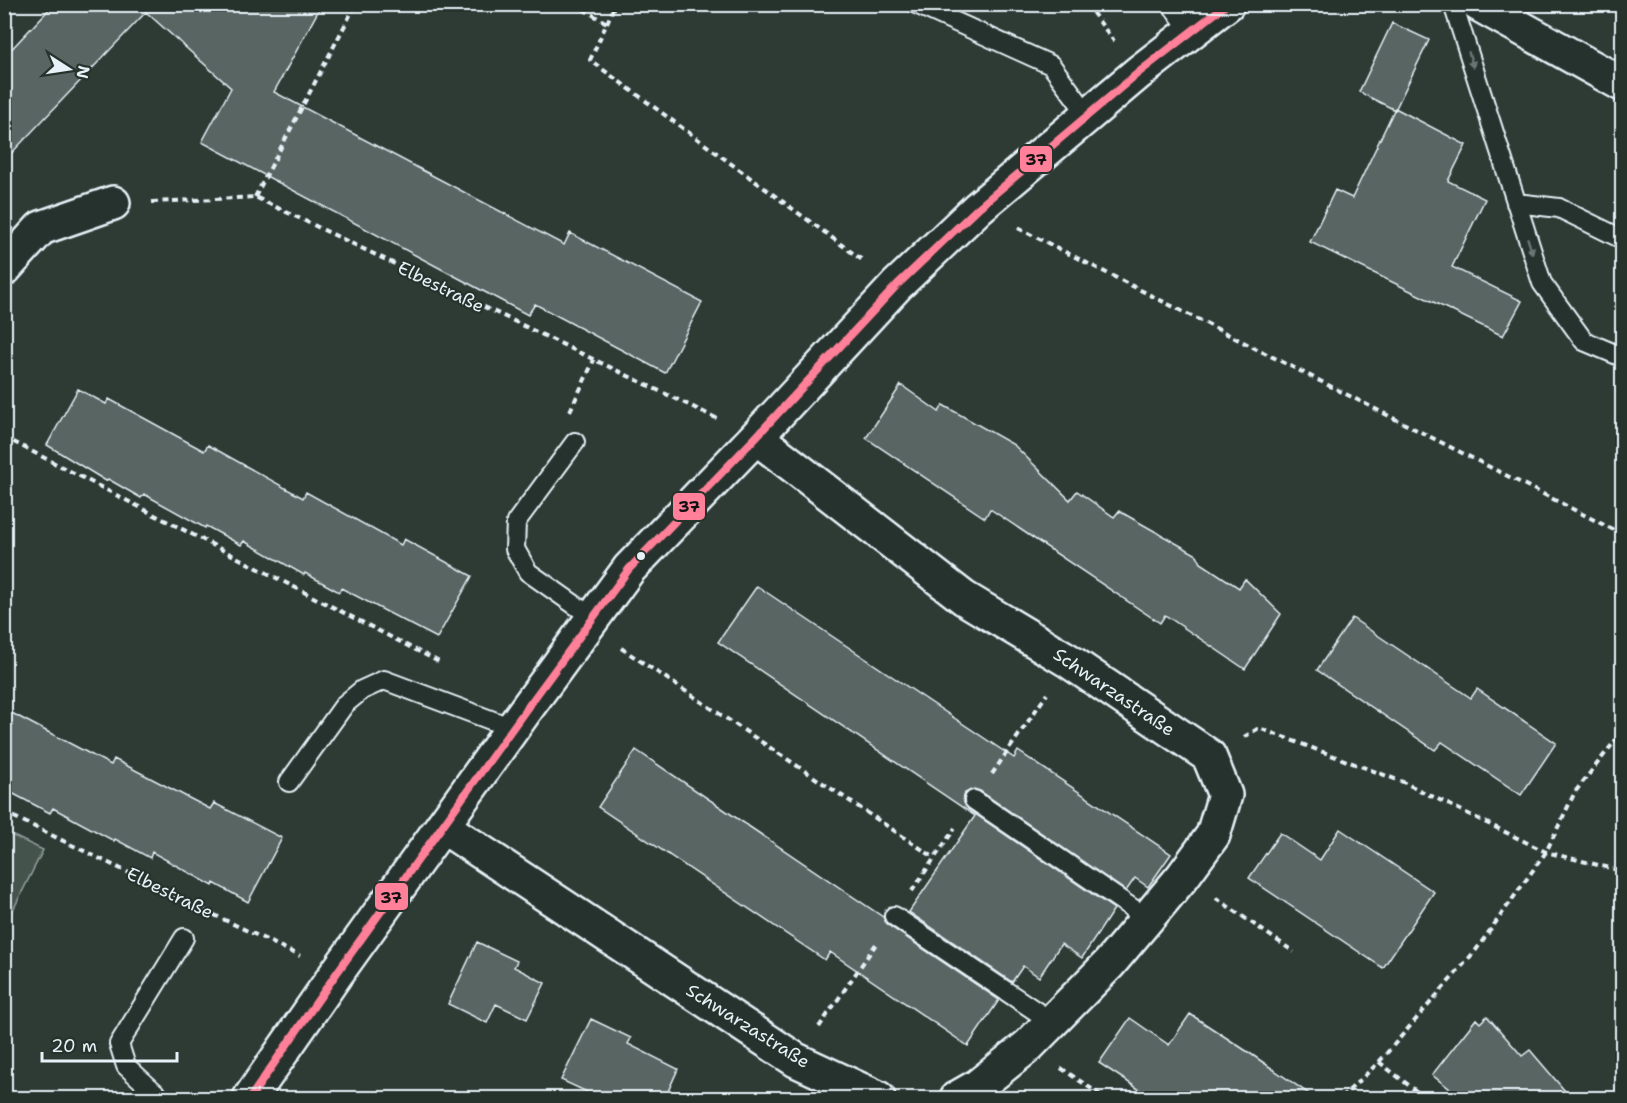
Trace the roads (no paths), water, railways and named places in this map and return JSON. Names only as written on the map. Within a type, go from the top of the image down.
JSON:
[{"type":"street","points":[[249,1098],[512,728],[629,569],[897,285],[978,208],[1138,73],[1227,4]]},
{"type":"street","points":[[1478,4],[1623,84]]},
{"type":"street","points":[[4,269],[41,228],[113,203]]},
{"type":"street","name":"Schwarzastraße","points":[[756,437],[964,598],[1069,661],[1209,756],[1225,795],[1214,835],[1148,919]]},
{"type":"street","name":"Schwarzastraße","points":[[442,826],[796,1060],[878,1098]]},
{"type":"street","points":[[957,1098],[978,1086],[1028,1046],[1109,964],[1148,919]]},
{"type":"lane","points":[[916,4],[1051,65],[1088,115]]},
{"type":"lane","points":[[1171,4],[1192,32]]},
{"type":"lane","points":[[1453,4],[1542,284],[1584,341],[1623,357]]},
{"type":"lane","points":[[1516,204],[1559,208],[1623,239]]},
{"type":"lane","points":[[575,442],[516,522],[515,549],[528,572],[589,621]]},
{"type":"lane","points":[[289,782],[345,704],[362,690],[384,680],[512,728]]},
{"type":"lane","points":[[974,800],[1148,919]]},
{"type":"lane","points":[[894,916],[1052,1022]]},
{"type":"lane","points":[[161,1098],[126,1066],[119,1044],[184,938]]}]
